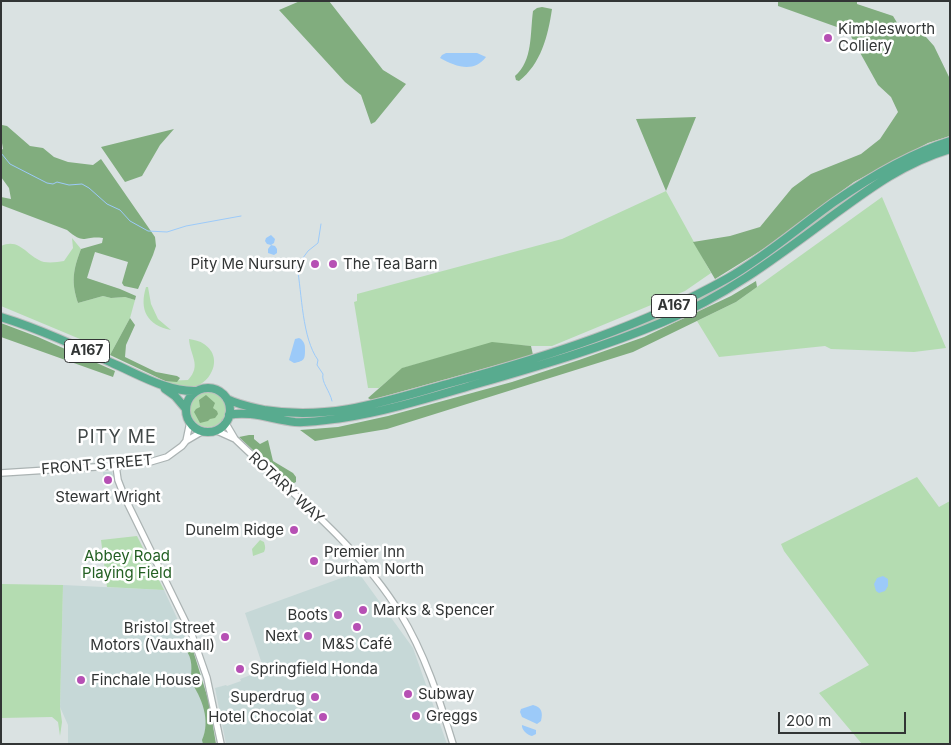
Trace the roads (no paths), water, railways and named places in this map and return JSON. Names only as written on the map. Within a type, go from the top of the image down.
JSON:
[{"type":"highway","name":"A167","points":[[227,398],[246,407],[294,414],[352,410],[505,368],[588,340],[648,318],[711,287],[752,263],[833,203],[879,174],[906,158],[950,141]]},
{"type":"highway","name":"A167","points":[[227,419],[240,413],[295,422],[314,422],[356,416],[565,358],[664,322],[711,299],[761,268],[885,178],[950,149]]},
{"type":"highway","name":"A167","points":[[1,317],[30,326],[153,381],[179,390],[196,392]]},
{"type":"highway","name":"A167","points":[[153,381],[175,396],[186,409]]},
{"type":"highway","points":[[204,388],[211,388],[218,390],[227,398],[229,404],[227,419],[215,430],[204,431],[196,428],[190,422],[186,409],[187,402],[196,392],[204,388]]},
{"type":"street","points":[[227,419],[235,439]]},
{"type":"street","points":[[186,441],[190,422]]},
{"type":"street","points":[[215,430],[235,439]]},
{"type":"street","name":"FRONT STREET","points":[[1,473],[116,466],[159,460],[174,453],[186,441],[204,431]]},
{"type":"street","name":"ROTARY WAY","points":[[235,439],[341,540],[385,590],[409,628],[427,665],[453,744]]},
{"type":"street","points":[[116,466],[118,480],[125,498],[192,635],[207,678],[221,744]]},
{"type":"water","points":[[446,53],[477,53],[486,57],[476,65],[464,67],[440,58]]},
{"type":"water","points":[[271,235],[275,239],[271,245],[265,241]]},
{"type":"water","points":[[271,245],[277,249],[277,253],[274,255],[268,253]]},
{"type":"water","points":[[299,338],[304,344],[305,356],[302,361],[294,363],[289,360],[295,339]]},
{"type":"water","points":[[883,576],[888,579],[888,586],[885,591],[879,593],[876,591],[874,584],[877,578]]},
{"type":"water","points":[[533,705],[538,707],[542,713],[541,721],[537,724],[522,717],[520,712],[521,709]]},
{"type":"water","points":[[522,725],[536,730],[536,734],[532,736],[528,734],[523,730]]},
{"type":"waterway","points":[[1,153],[10,164],[47,183],[82,184],[107,204],[120,210],[130,221],[148,231],[167,232],[186,226],[241,216]]},
{"type":"waterway","points":[[321,224],[318,243],[308,251],[297,266],[303,315],[309,340],[332,401]]},
{"type":"place","name":"Kimblesworth Colliery","points":[[828,38]]},
{"type":"place","name":"Pity Me Nursury","points":[[315,264]]},
{"type":"place","name":"The Tea Barn","points":[[333,264]]},
{"type":"place","name":"Stewart Wright","points":[[108,480]]},
{"type":"place","name":"Dunelm Ridge","points":[[294,530]]},
{"type":"place","name":"Premier Inn Durham North","points":[[314,561]]},
{"type":"place","name":"Marks & Spencer","points":[[363,610]]},
{"type":"place","name":"Boots","points":[[338,615]]},
{"type":"place","name":"M&S Café","points":[[357,627]]},
{"type":"place","name":"Next","points":[[308,636]]},
{"type":"place","name":"Bristol Street Motors (Vauxhall)","points":[[225,637]]},
{"type":"place","name":"Springfield Honda","points":[[240,669]]},
{"type":"place","name":"Finchale House","points":[[81,680]]},
{"type":"place","name":"Subway","points":[[408,694]]},
{"type":"place","name":"Superdrug","points":[[315,697]]},
{"type":"place","name":"Greggs","points":[[416,716]]},
{"type":"place","name":"Hotel Chocolat","points":[[323,717]]},
{"type":"district","name":"PITY ME","points":[[117,438]]},
{"type":"park label","name":"Abbey Road Playing Field","points":[[127,564]]}]
